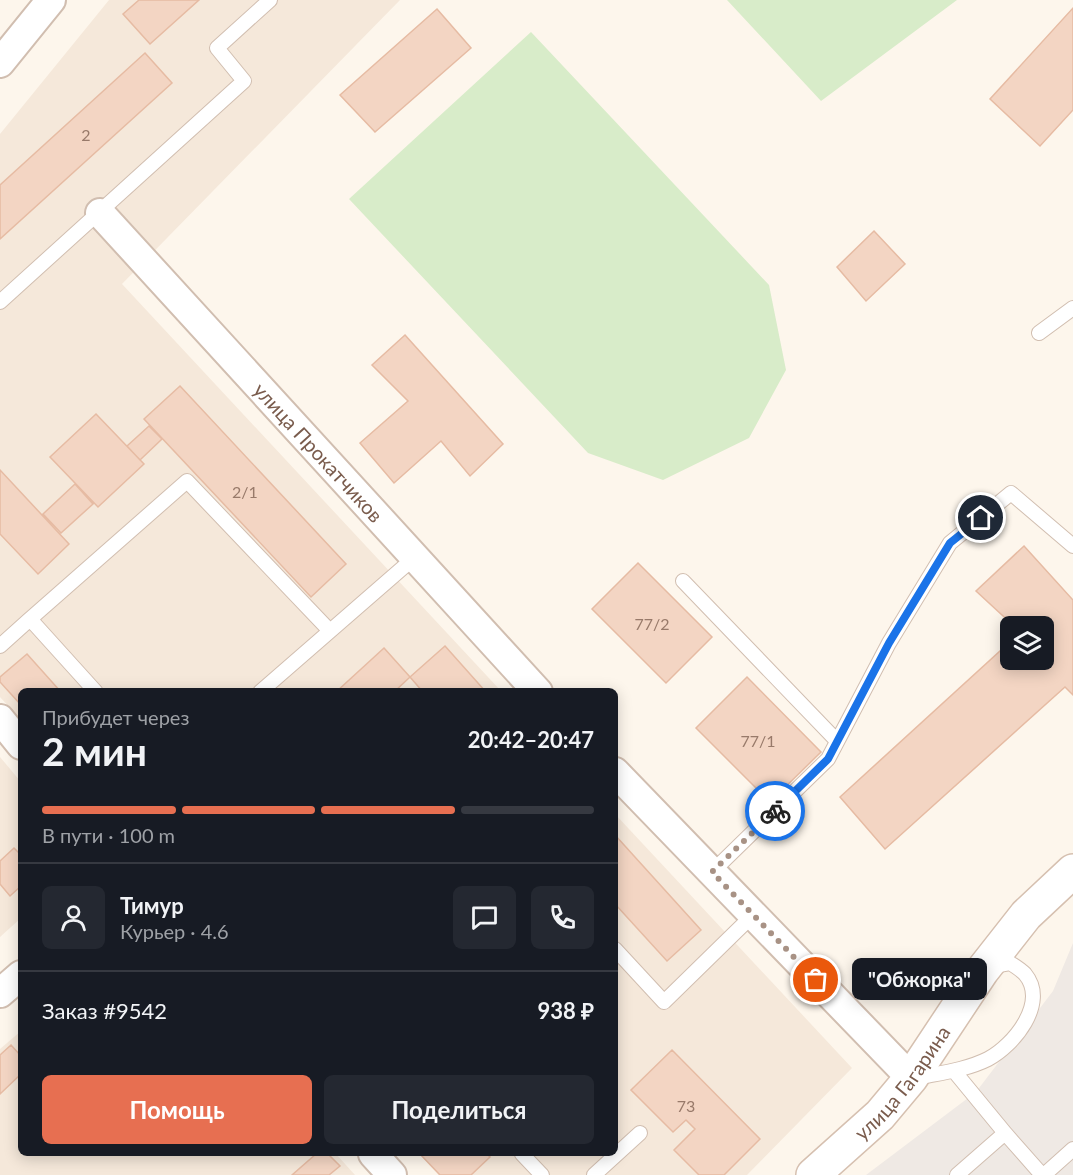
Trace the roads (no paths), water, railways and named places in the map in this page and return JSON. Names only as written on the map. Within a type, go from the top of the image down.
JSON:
[{"type":"street","points":[[0,63],[45,2]]},
{"type":"street","name":"улица Прокатчиков","points":[[100,213],[534,688]]},
{"type":"street","points":[[0,720],[18,741]]},
{"type":"street","points":[[618,774],[911,1078]]},
{"type":"street","name":"улица Гагарина","points":[[813,1175],[880,1115],[911,1078],[982,971],[1026,915],[1073,871]]},
{"type":"street","points":[[0,993],[18,978]]},
{"type":"street","points":[[375,1156],[392,1175]]},
{"type":"lane","points":[[0,302],[244,81],[217,48],[270,0]]},
{"type":"lane","points":[[1040,333],[1073,308]]},
{"type":"lane","points":[[0,646],[187,481],[330,631]]},
{"type":"lane","points":[[712,872],[828,759],[889,643],[950,543],[1011,493],[1073,546]]},
{"type":"lane","points":[[265,688],[414,558]]},
{"type":"lane","points":[[683,581],[837,741]]},
{"type":"lane","points":[[30,618],[92,688]]},
{"type":"lane","points":[[618,952],[664,1002],[753,915]]},
{"type":"lane","points":[[911,1078],[954,1071],[989,1058],[1015,1038],[1030,1014],[1033,993],[1026,975],[1010,963],[995,965],[982,971]]},
{"type":"lane","points":[[954,1071],[1043,1175],[1073,1149]]},
{"type":"lane","points":[[618,1153],[640,1133]]},
{"type":"lane","points":[[957,1175],[1005,1133]]},
{"type":"lane","points":[[524,1156],[543,1175]]},
{"type":"lane","points":[[594,1175],[615,1156]]},
{"type":"place","name":"\"Обжорка\"","points":[[816,980]]}]
